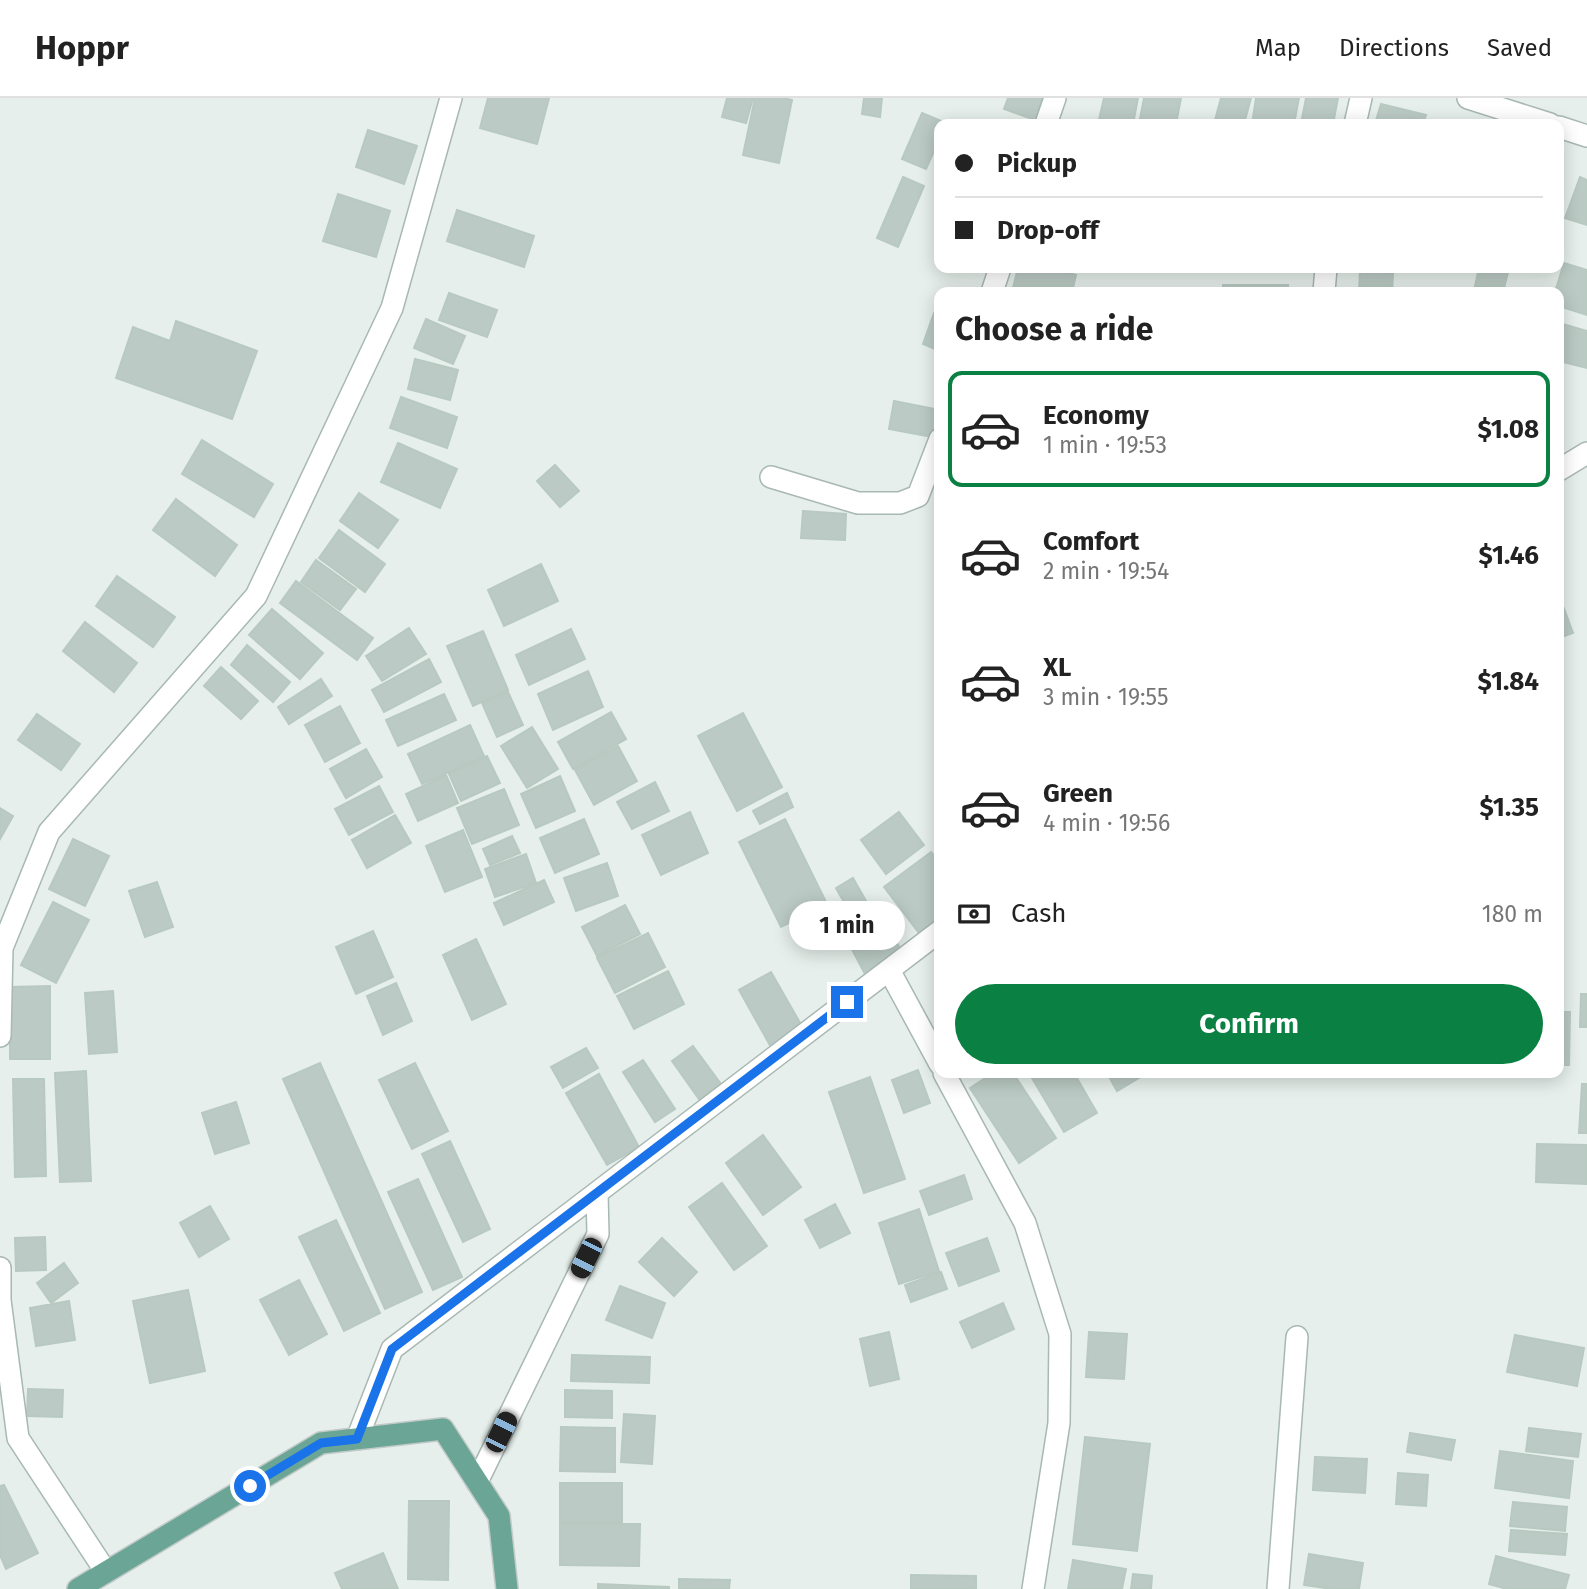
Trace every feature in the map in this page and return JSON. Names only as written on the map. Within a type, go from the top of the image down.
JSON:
[{"type":"main road","points":[[78,1589],[321,1443],[443,1429],[499,1516],[507,1589]]},
{"type":"street","points":[[0,1035],[2,948],[49,832],[256,596],[392,308],[451,98]]},
{"type":"street","points":[[1048,119],[1055,98]]},
{"type":"street","points":[[1355,119],[1361,98]]},
{"type":"street","points":[[1468,98],[1534,119]]},
{"type":"street","points":[[1564,129],[1587,136]]},
{"type":"street","points":[[1564,467],[1587,453]]},
{"type":"street","points":[[771,477],[858,503],[900,503],[918,496],[934,455]]},
{"type":"street","points":[[357,1439],[392,1349],[934,936]]},
{"type":"street","points":[[889,970],[934,1053]]},
{"type":"street","points":[[947,1078],[1025,1223],[1060,1334],[1059,1423],[1033,1589]]},
{"type":"street","points":[[477,1482],[598,1234],[597,1193]]},
{"type":"street","points":[[0,1268],[0,1300],[18,1438],[106,1572]]},
{"type":"street","points":[[1278,1589],[1297,1336]]},
{"type":"building","points":[[488,98],[549,98],[537,144],[480,128]]},
{"type":"building","points":[[727,98],[753,98],[746,123],[722,117]]},
{"type":"building","points":[[755,98],[792,100],[779,163],[743,155]]},
{"type":"building","points":[[864,98],[882,98],[880,117],[862,114]]},
{"type":"building","points":[[1008,98],[1042,98],[1035,119],[1004,109]]},
{"type":"building","points":[[1104,98],[1138,98],[1134,119],[1099,119]]},
{"type":"building","points":[[1144,98],[1181,98],[1177,119],[1140,119]]},
{"type":"building","points":[[1221,98],[1251,98],[1245,119],[1215,119]]},
{"type":"building","points":[[1256,98],[1299,98],[1295,119],[1253,119]]},
{"type":"building","points":[[1306,98],[1338,98],[1334,119],[1302,119]]},
{"type":"building","points":[[1381,104],[1426,115],[1425,119],[1376,119]]},
{"type":"building","points":[[922,113],[936,119],[934,119],[934,151],[926,169],[902,159]]},
{"type":"building","points":[[368,130],[417,146],[404,184],[356,167]]},
{"type":"building","points":[[903,177],[924,186],[898,247],[877,238]]},
{"type":"building","points":[[1580,177],[1587,180],[1587,225],[1565,218]]},
{"type":"building","points":[[338,194],[390,211],[376,257],[323,241]]},
{"type":"building","points":[[457,210],[534,236],[524,267],[447,241]]},
{"type":"building","points":[[1564,263],[1587,270],[1587,315],[1564,308],[1564,287],[1557,287],[1561,273],[1564,273]]},
{"type":"building","points":[[1017,273],[1076,275],[1073,287],[1013,287]]},
{"type":"building","points":[[1360,273],[1393,273],[1392,287],[1359,287]]},
{"type":"building","points":[[1478,273],[1508,273],[1504,287],[1475,286]]},
{"type":"building","points":[[1223,285],[1288,285],[1288,287]]},
{"type":"building","points":[[449,293],[497,310],[487,337],[439,320]]},
{"type":"building","points":[[934,313],[934,349],[923,344]]},
{"type":"building","points":[[426,319],[465,336],[453,364],[414,348]]},
{"type":"building","points":[[176,321],[257,351],[232,419],[116,378],[133,327],[170,341]]},
{"type":"building","points":[[1564,324],[1587,331],[1587,368],[1564,362]]},
{"type":"building","points":[[415,359],[458,370],[450,400],[408,389]]},
{"type":"building","points":[[401,397],[457,417],[447,448],[390,428]]},
{"type":"building","points":[[894,401],[934,409],[934,437],[889,429]]},
{"type":"building","points":[[202,440],[273,484],[254,517],[182,474]]},
{"type":"building","points":[[398,443],[457,469],[440,508],[381,482]]},
{"type":"building","points":[[555,465],[579,491],[560,507],[537,481]]},
{"type":"building","points":[[359,493],[398,520],[378,548],[340,521]]},
{"type":"building","points":[[176,499],[237,545],[215,576],[153,530]]},
{"type":"building","points":[[803,511],[846,514],[845,540],[801,538]]},
{"type":"building","points":[[339,530],[385,564],[365,592],[319,558]]},
{"type":"building","points":[[316,560],[356,589],[340,610],[301,582]]},
{"type":"building","points":[[541,564],[558,601],[504,626],[488,590]]},
{"type":"building","points":[[117,576],[175,617],[153,647],[96,606]]},
{"type":"building","points":[[296,581],[373,638],[357,660],[280,603]]},
{"type":"building","points":[[272,609],[323,653],[300,679],[249,635]]},
{"type":"building","points":[[1564,609],[1573,633],[1564,636]]},
{"type":"building","points":[[85,622],[137,663],[114,692],[63,651]]},
{"type":"building","points":[[409,628],[426,654],[382,681],[366,656]]},
{"type":"building","points":[[571,629],[585,659],[529,685],[516,655]]},
{"type":"building","points":[[483,631],[508,690],[473,706],[447,646]]},
{"type":"building","points":[[247,645],[290,682],[273,702],[231,665]]},
{"type":"building","points":[[429,659],[441,682],[384,712],[372,690]]},
{"type":"building","points":[[221,667],[258,701],[241,719],[204,686]]},
{"type":"building","points":[[588,671],[603,707],[553,730],[538,694]]},
{"type":"building","points":[[321,679],[332,696],[289,724],[278,707]]},
{"type":"building","points":[[508,692],[523,725],[497,737],[482,703]]},
{"type":"building","points":[[444,694],[456,720],[398,746],[386,720]]},
{"type":"building","points":[[340,706],[360,743],[325,762],[305,725]]},
{"type":"building","points":[[611,712],[626,739],[573,769],[558,742]]},
{"type":"building","points":[[743,713],[782,787],[737,811],[698,736]]},
{"type":"building","points":[[37,714],[80,744],[61,770],[18,740]]},
{"type":"building","points":[[470,725],[484,756],[422,784],[408,754]]},
{"type":"building","points":[[532,727],[558,769],[527,788],[501,746]]},
{"type":"building","points":[[618,746],[637,781],[594,805],[575,770]]},
{"type":"building","points":[[366,749],[382,777],[346,798],[330,769]]},
{"type":"building","points":[[487,756],[500,783],[461,801],[449,774]]},
{"type":"building","points":[[446,775],[458,803],[418,821],[406,794]]},
{"type":"building","points":[[560,776],[575,811],[536,828],[521,794]]},
{"type":"building","points":[[655,782],[669,811],[632,829],[617,802]]},
{"type":"building","points":[[379,786],[393,812],[349,835],[335,809]]},
{"type":"building","points":[[504,789],[519,825],[472,844],[457,808]]},
{"type":"building","points":[[787,793],[793,807],[760,824],[753,811]]},
{"type":"building","points":[[0,808],[13,816],[0,839]]},
{"type":"building","points":[[690,812],[708,853],[661,875],[642,835]]},
{"type":"building","points":[[899,812],[924,845],[886,874],[861,840]]},
{"type":"building","points":[[395,815],[411,843],[367,868],[352,840]]},
{"type":"building","points":[[584,819],[599,854],[555,873],[540,838]]},
{"type":"building","points":[[785,819],[827,904],[781,927],[739,842]]},
{"type":"building","points":[[463,830],[482,877],[445,892],[426,846]]},
{"type":"building","points":[[512,836],[520,853],[490,865],[483,849]]},
{"type":"building","points":[[73,839],[109,856],[85,906],[49,889]]},
{"type":"building","points":[[931,852],[934,856],[934,922],[919,933],[884,887]]},
{"type":"building","points":[[526,854],[536,883],[495,897],[485,869]]},
{"type":"building","points":[[607,863],[618,896],[576,911],[564,878]]},
{"type":"building","points":[[853,878],[866,901],[849,911],[836,888]]},
{"type":"building","points":[[544,880],[554,902],[504,925],[494,903]]},
{"type":"building","points":[[157,882],[173,927],[145,937],[129,891]]},
{"type":"building","points":[[53,902],[89,920],[56,983],[21,965]]},
{"type":"building","points":[[625,905],[640,934],[597,956],[582,927]]},
{"type":"building","points":[[878,907],[904,956],[866,976],[840,927]]},
{"type":"building","points":[[373,931],[393,977],[356,994],[336,947]]},
{"type":"building","points":[[648,933],[665,967],[615,993],[597,958]]},
{"type":"building","points":[[476,939],[506,1004],[472,1020],[443,955]]},
{"type":"building","points":[[668,971],[684,1004],[634,1029],[617,996]]},
{"type":"building","points":[[771,972],[803,1028],[771,1047],[739,990]]},
{"type":"building","points":[[396,983],[412,1021],[383,1035],[367,996]]},
{"type":"building","points":[[50,986],[50,1059],[10,1059],[10,987]]},
{"type":"building","points":[[113,991],[117,1052],[89,1054],[85,993]]},
{"type":"building","points":[[1581,994],[1587,994],[1587,1027],[1580,1027]]},
{"type":"building","points":[[1564,1012],[1570,1012],[1569,1065],[1564,1065]]},
{"type":"building","points":[[693,1046],[721,1084],[699,1099],[672,1061]]},
{"type":"building","points":[[586,1048],[598,1068],[563,1088],[551,1067]]},
{"type":"building","points":[[643,1060],[675,1109],[655,1122],[623,1072]]},
{"type":"building","points":[[320,1063],[422,1292],[385,1309],[283,1079]]},
{"type":"building","points":[[415,1063],[448,1131],[412,1149],[379,1080]]},
{"type":"building","points":[[918,1070],[930,1103],[904,1113],[892,1080]]},
{"type":"building","points":[[86,1071],[91,1181],[60,1182],[55,1073]]},
{"type":"building","points":[[599,1074],[639,1147],[607,1165],[566,1093]]},
{"type":"building","points":[[870,1077],[905,1179],[864,1193],[829,1092]]},
{"type":"building","points":[[985,1078],[1016,1078],[1056,1138],[1019,1163],[970,1088]]},
{"type":"building","points":[[1032,1078],[1077,1078],[1097,1113],[1064,1132]]},
{"type":"building","points":[[1110,1078],[1139,1078],[1117,1091]]},
{"type":"building","points":[[13,1079],[44,1079],[46,1176],[15,1177]]},
{"type":"building","points":[[1582,1084],[1587,1084],[1587,1133],[1579,1133]]},
{"type":"building","points":[[236,1102],[249,1143],[215,1154],[202,1113]]},
{"type":"building","points":[[763,1135],[801,1187],[763,1215],[726,1163]]},
{"type":"building","points":[[450,1141],[490,1229],[463,1242],[422,1154]]},
{"type":"building","points":[[1537,1144],[1587,1145],[1587,1184],[1536,1182]]},
{"type":"building","points":[[964,1175],[972,1199],[929,1215],[920,1191]]},
{"type":"building","points":[[418,1179],[462,1277],[433,1290],[388,1192]]},
{"type":"building","points":[[722,1183],[767,1246],[734,1270],[689,1207]]},
{"type":"building","points":[[835,1204],[850,1233],[820,1248],[805,1220]]},
{"type":"building","points":[[210,1206],[229,1239],[199,1257],[180,1223]]},
{"type":"building","points":[[919,1209],[939,1271],[899,1284],[879,1223]]},
{"type":"building","points":[[336,1220],[380,1313],[344,1331],[299,1237]]},
{"type":"building","points":[[45,1237],[46,1270],[16,1271],[15,1238]]},
{"type":"building","points":[[662,1238],[697,1272],[674,1296],[639,1262]]},
{"type":"building","points":[[987,1238],[999,1271],[959,1286],[946,1253]]},
{"type":"building","points":[[64,1263],[78,1283],[51,1303],[37,1283]]},
{"type":"building","points":[[941,1272],[947,1289],[911,1302],[905,1285]]},
{"type":"building","points":[[299,1280],[327,1334],[289,1355],[260,1300]]},
{"type":"building","points":[[620,1286],[665,1303],[652,1338],[606,1320]]},
{"type":"building","points":[[188,1290],[205,1371],[150,1383],[133,1301]]},
{"type":"building","points":[[69,1301],[75,1340],[36,1346],[30,1308]]},
{"type":"building","points":[[1003,1303],[1014,1329],[972,1348],[960,1322]]},
{"type":"building","points":[[889,1332],[899,1379],[870,1386],[860,1339]]},
{"type":"building","points":[[1089,1332],[1127,1334],[1124,1379],[1086,1377]]},
{"type":"building","points":[[1515,1335],[1584,1348],[1577,1386],[1507,1372]]},
{"type":"building","points":[[572,1355],[650,1357],[649,1383],[571,1381]]},
{"type":"building","points":[[28,1389],[63,1390],[62,1417],[27,1416]]},
{"type":"building","points":[[565,1390],[612,1391],[612,1418],[565,1417]]},
{"type":"building","points":[[624,1414],[655,1416],[652,1464],[621,1462]]},
{"type":"building","points":[[561,1427],[615,1428],[615,1472],[560,1471]]},
{"type":"building","points":[[1529,1428],[1581,1434],[1578,1457],[1526,1451]]},
{"type":"building","points":[[1410,1433],[1455,1440],[1451,1460],[1407,1452]]},
{"type":"building","points":[[1085,1437],[1150,1444],[1137,1551],[1073,1544]]},
{"type":"building","points":[[1500,1451],[1573,1461],[1569,1498],[1495,1488]]},
{"type":"building","points":[[1315,1457],[1367,1459],[1365,1493],[1313,1490]]},
{"type":"building","points":[[1398,1473],[1428,1475],[1426,1506],[1396,1504]]},
{"type":"building","points":[[560,1483],[622,1483],[622,1522],[560,1522]]},
{"type":"building","points":[[4,1485],[38,1553],[6,1569],[0,1555],[0,1486]]},
{"type":"building","points":[[409,1501],[449,1501],[448,1580],[408,1579]]},
{"type":"building","points":[[1513,1502],[1567,1507],[1565,1531],[1510,1526]]},
{"type":"building","points":[[560,1524],[640,1524],[639,1566],[560,1565]]},
{"type":"building","points":[[1511,1530],[1567,1534],[1565,1555],[1509,1551]]},
{"type":"building","points":[[383,1553],[398,1589],[342,1589],[335,1573]]},
{"type":"building","points":[[1309,1554],[1363,1563],[1359,1589],[1304,1585]]},
{"type":"building","points":[[1496,1556],[1569,1575],[1565,1589],[1507,1589],[1489,1584]]},
{"type":"building","points":[[1073,1560],[1126,1569],[1122,1589],[1068,1589]]},
{"type":"building","points":[[1133,1574],[1152,1576],[1151,1589],[1131,1589]]},
{"type":"building","points":[[911,1575],[976,1576],[976,1589],[911,1589]]},
{"type":"building","points":[[679,1579],[730,1580],[729,1589],[679,1589]]},
{"type":"building","points":[[598,1584],[669,1587],[669,1589],[598,1589]]},
{"type":"route","points":[[250,1486],[321,1443],[357,1439],[392,1349],[847,1002]]}]
